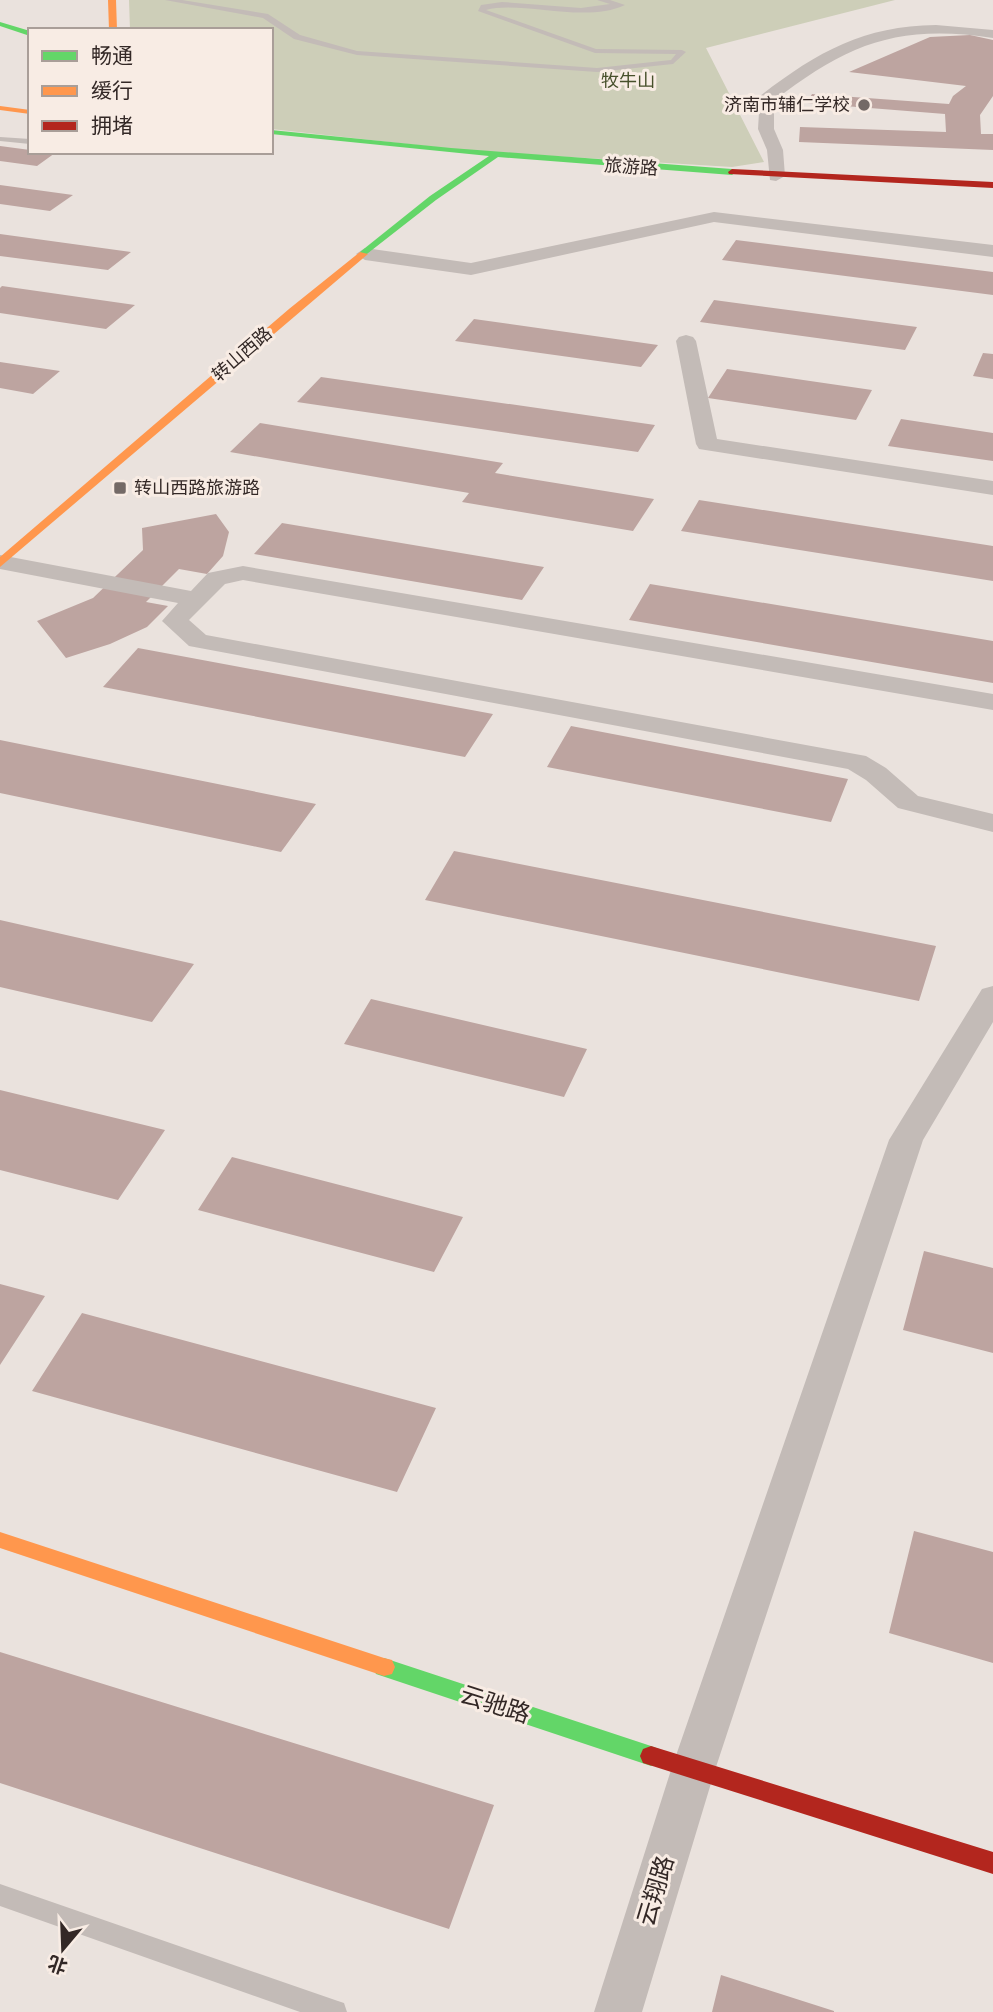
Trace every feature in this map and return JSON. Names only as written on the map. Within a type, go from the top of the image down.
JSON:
[{"type":"main road","points":[[112,0],[113,28]]},
{"type":"main road","points":[[0,24],[28,33]]},
{"type":"main road","points":[[0,99],[28,103]]},
{"type":"main road","points":[[0,108],[28,112]]},
{"type":"main road","name":"旅游路","points":[[273,132],[448,160]]},
{"type":"main road","name":"旅游路","points":[[273,143],[448,160],[993,185]]},
{"type":"main road","name":"旅游路","points":[[487,161],[774,185],[993,195]]},
{"type":"main road","name":"转山西路","points":[[0,563],[292,311],[433,198],[487,161]]},
{"type":"main road","name":"云驰路","points":[[0,1540],[693,1770],[993,1863]]},
{"type":"street","points":[[776,176],[775,150],[766,129],[766,99],[795,76],[830,56],[879,35],[939,30],[993,34]]},
{"type":"street","points":[[365,254],[471,269],[714,217],[993,251]]},
{"type":"street","points":[[686,341],[706,444],[993,488]]},
{"type":"street","points":[[0,563],[196,599]]},
{"type":"street","points":[[993,702],[243,573],[217,578],[174,621],[198,641],[856,762],[876,774],[908,802],[993,823]]},
{"type":"street","name":"云翔路","points":[[618,2012],[693,1770],[906,1140],[993,996]]},
{"type":"lane","points":[[169,0],[265,16],[297,37],[357,53],[597,70],[673,62],[682,52],[595,51],[482,11],[484,7],[502,4],[581,10],[621,5],[601,0]]},
{"type":"lane","points":[[0,139],[28,142]]},
{"type":"lane","points":[[0,1895],[335,2012]]},
{"type":"green space","name":"牧牛山","points":[[129,0],[895,0],[706,48],[764,162],[732,167],[471,151],[273,129],[273,28],[130,28]]},
{"type":"building","points":[[970,35],[993,40],[993,96],[980,115],[981,134],[993,134],[993,150],[799,142],[800,127],[946,132],[945,114],[807,103],[812,94],[949,104],[953,96],[966,86],[849,72],[930,37]]},
{"type":"building","points":[[0,146],[28,150],[28,154],[54,154],[37,166],[0,161]]},
{"type":"building","points":[[0,185],[73,195],[50,211],[0,204]]},
{"type":"building","points":[[0,234],[131,252],[108,270],[0,256]]},
{"type":"building","points":[[736,240],[993,272],[993,295],[722,260]]},
{"type":"building","points":[[2,286],[135,305],[106,329],[0,313]]},
{"type":"building","points":[[714,300],[917,327],[905,350],[700,322]]},
{"type":"building","points":[[474,319],[658,345],[641,367],[455,341]]},
{"type":"building","points":[[983,353],[993,354],[993,379],[973,376]]},
{"type":"building","points":[[0,362],[60,371],[33,394],[0,388]]},
{"type":"building","points":[[727,369],[872,390],[856,420],[708,398]]},
{"type":"building","points":[[321,377],[655,425],[638,452],[297,402]]},
{"type":"building","points":[[901,419],[993,433],[993,461],[888,446]]},
{"type":"building","points":[[260,423],[503,463],[495,473],[654,499],[633,531],[462,502],[469,493],[230,452]]},
{"type":"building","points":[[699,500],[993,546],[993,581],[681,531]]},
{"type":"building","points":[[216,514],[229,532],[223,556],[207,574],[179,569],[146,602],[168,606],[147,627],[110,644],[66,658],[37,621],[93,598],[143,550],[142,528]]},
{"type":"building","points":[[282,523],[544,567],[522,600],[254,554]]},
{"type":"building","points":[[650,584],[993,641],[993,683],[629,620]]},
{"type":"building","points":[[138,648],[493,714],[465,757],[103,687]]},
{"type":"building","points":[[571,726],[848,779],[831,822],[547,767]]},
{"type":"building","points":[[0,740],[316,804],[281,852],[0,793]]},
{"type":"building","points":[[454,851],[936,946],[919,1001],[425,900]]},
{"type":"building","points":[[0,920],[194,964],[152,1022],[0,987]]},
{"type":"building","points":[[371,999],[587,1049],[564,1097],[344,1044]]},
{"type":"building","points":[[0,1090],[165,1130],[118,1200],[0,1170]]},
{"type":"building","points":[[232,1157],[463,1217],[434,1272],[198,1210]]},
{"type":"building","points":[[924,1251],[993,1268],[993,1353],[903,1330]]},
{"type":"building","points":[[0,1284],[45,1296],[0,1365]]},
{"type":"building","points":[[82,1313],[436,1408],[397,1492],[32,1391]]},
{"type":"building","points":[[914,1531],[993,1552],[993,1663],[889,1633]]},
{"type":"building","points":[[0,1652],[494,1805],[449,1929],[0,1783]]},
{"type":"building","points":[[721,1975],[834,2011],[834,2012],[712,2012]]},
{"type":"traffic: fast","points":[[0,24],[28,33]]},
{"type":"traffic: fast","points":[[273,132],[451,151],[732,172]]},
{"type":"traffic: fast","points":[[363,254],[433,198],[494,157]]},
{"type":"traffic: fast","points":[[384,1667],[651,1756]]},
{"type":"traffic: slow","points":[[112,0],[113,28]]},
{"type":"traffic: slow","points":[[0,108],[28,112]]},
{"type":"traffic: slow","points":[[0,563],[292,311],[363,254]]},
{"type":"traffic: slow","points":[[0,1540],[384,1667]]},
{"type":"traffic: jam","points":[[732,172],[993,185]]},
{"type":"traffic: jam","points":[[651,1756],[993,1863]]},
{"type":"place","name":"济南市辅仁学校","points":[[864,105]]},
{"type":"place","name":"转山西路旅游路","points":[[120,488]]}]
